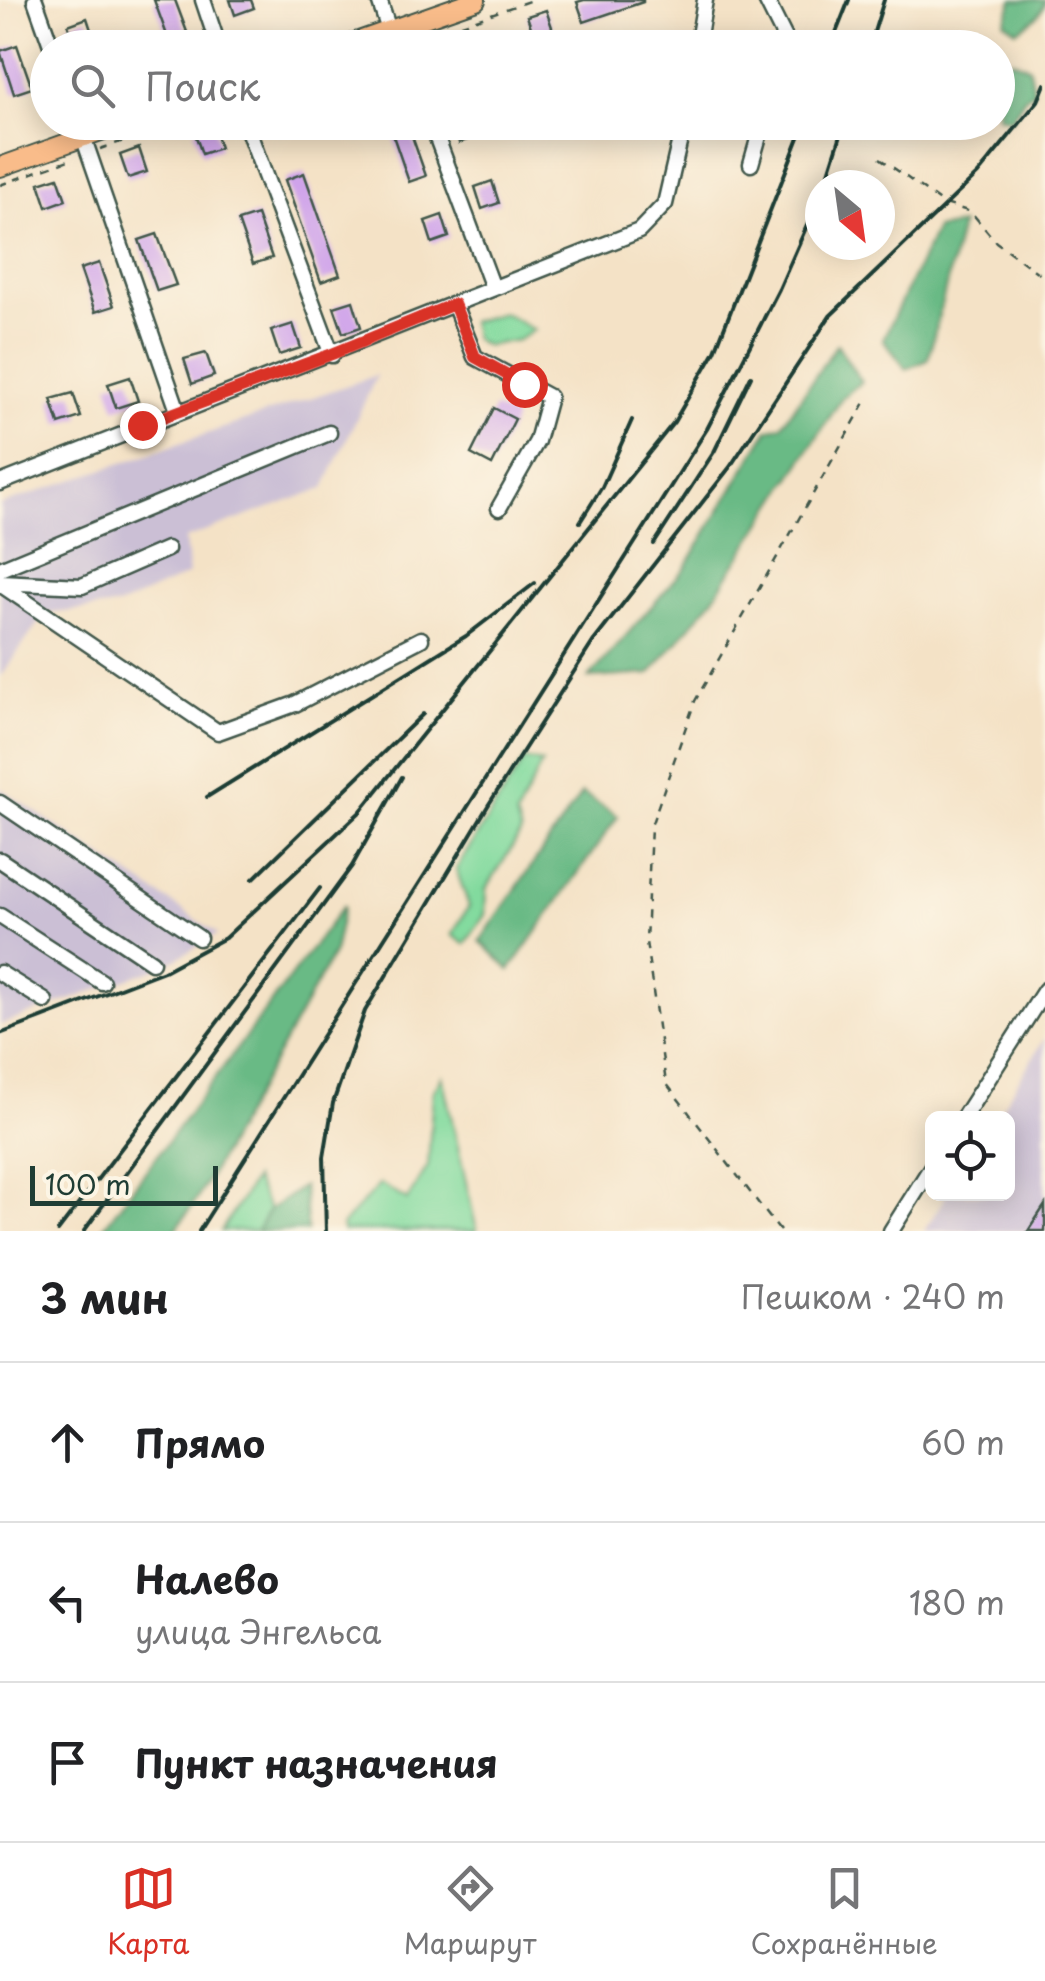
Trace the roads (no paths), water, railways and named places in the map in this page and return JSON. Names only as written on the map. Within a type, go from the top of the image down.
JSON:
[{"type":"main road","points":[[389,30],[476,0]]},
{"type":"main road","points":[[0,167],[58,140]]},
{"type":"street","points":[[36,0],[46,30]]},
{"type":"street","points":[[204,0],[213,30]]},
{"type":"street","points":[[378,0],[389,30]]},
{"type":"street","points":[[700,30],[705,0]]},
{"type":"street","points":[[766,0],[781,30]]},
{"type":"street","points":[[83,140],[178,411]]},
{"type":"street","points":[[252,140],[332,354]]},
{"type":"street","points":[[439,140],[493,288]]},
{"type":"street","points":[[0,483],[638,231],[665,204],[680,140]]},
{"type":"street","points":[[751,164],[758,140]]},
{"type":"street","points":[[454,304],[475,357],[548,398],[537,441],[499,508]]},
{"type":"street","points":[[0,569],[329,433]]},
{"type":"street","points":[[0,583],[82,586],[167,549]]},
{"type":"street","points":[[0,583],[218,732],[295,704],[420,639]]},
{"type":"street","points":[[0,804],[200,938]]},
{"type":"street","points":[[0,860],[152,962]]},
{"type":"street","points":[[0,916],[102,982]]},
{"type":"street","points":[[0,972],[45,1002]]},
{"type":"street","points":[[967,1111],[1045,990]]},
{"type":"street","points":[[890,1231],[925,1177]]},
{"type":"railway","points":[[837,30],[849,0]]},
{"type":"railway","points":[[875,30],[884,0]]},
{"type":"railway","points":[[1015,129],[1038,101],[1045,84]]},
{"type":"railway","points":[[0,1034],[164,971],[225,938],[360,812],[674,422],[715,351],[798,140]]},
{"type":"railway","points":[[830,170],[839,140]]},
{"type":"railway","points":[[326,1231],[324,1157],[333,1103],[365,1011],[489,804],[593,642],[730,467],[830,316],[978,174],[1006,140]]},
{"type":"railway","points":[[199,1231],[707,429],[805,230]]},
{"type":"railway","points":[[654,544],[714,452],[751,376]]},
{"type":"railway","points":[[580,522],[602,487],[632,420]]},
{"type":"railway","points":[[207,797],[466,636],[535,583]]},
{"type":"railway","points":[[253,879],[423,714]]},
{"type":"railway","points":[[84,1231],[352,866],[402,777]]},
{"type":"railway","points":[[58,1231],[320,888]]}]
